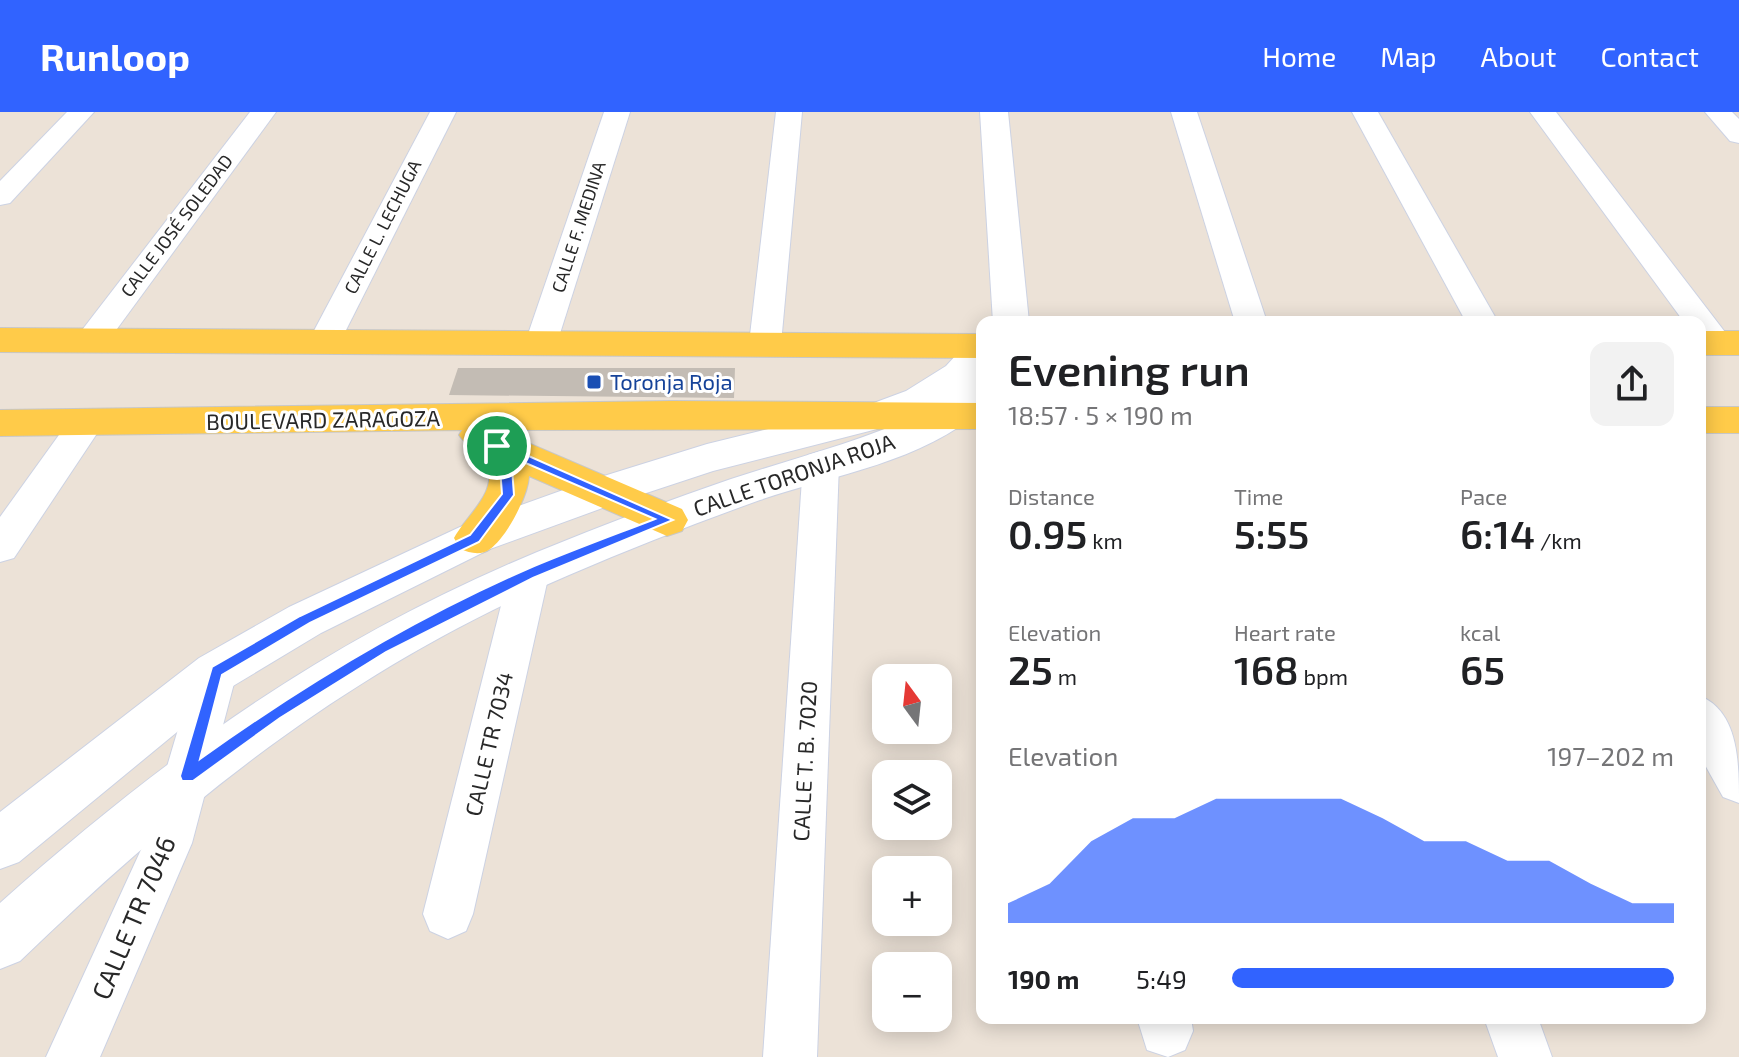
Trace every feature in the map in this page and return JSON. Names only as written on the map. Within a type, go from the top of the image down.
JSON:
[{"type":"main road","points":[[0,340],[976,348]]},
{"type":"main road","name":"BOULEVARD ZARAGOZA","points":[[0,423],[671,414],[966,416]]},
{"type":"main road","points":[[454,419],[497,446],[667,520]]},
{"type":"main road","points":[[1706,420],[1739,420]]},
{"type":"main road","points":[[475,538],[508,495],[506,468],[497,446]]},
{"type":"street","points":[[0,197],[81,112]]},
{"type":"street","name":"CALLE JOSÉ SOLEDAD","points":[[91,341],[263,112]]},
{"type":"street","name":"CALLE L. LECHUGA","points":[[324,342],[443,112]]},
{"type":"street","name":"CALLE F. MEDINA","points":[[541,343],[617,112]]},
{"type":"street","points":[[765,344],[789,112]]},
{"type":"street","points":[[994,112],[1010,316]]},
{"type":"street","points":[[1184,112],[1249,316]]},
{"type":"street","points":[[1365,112],[1479,316]]},
{"type":"street","points":[[1543,112],[1698,316]]},
{"type":"street","points":[[1718,112],[1739,135]]},
{"type":"street","name":"CALLE TORONJA ROJA","points":[[0,844],[216,672],[305,620],[475,538],[605,491],[707,458],[881,415],[940,388],[959,375],[976,355]]},
{"type":"street","name":"CALLE TORONJA ROJA","points":[[0,941],[188,776],[275,713],[340,672],[529,574],[821,464],[966,416],[976,398]]},
{"type":"street","points":[[0,547],[86,423]]},
{"type":"street","name":"CALLE T. B. 7020","points":[[790,1057],[821,464]]},
{"type":"street","name":"CALLE TR 7034","points":[[448,914],[529,574]]},
{"type":"street","name":"CALLE TR 7046","points":[[73,1057],[158,868],[188,776],[216,672]]},
{"type":"street","points":[[1706,725],[1739,782]]},
{"type":"street","points":[[1513,1024],[1525,1057]]},
{"type":"building","name":"Toronja Roja","points":[[458,368],[735,368],[734,398],[449,395]]},
{"type":"place","name":"Toronja Roja","points":[[594,382]]},
{"type":"route","points":[[497,446],[667,520],[529,574],[381,648],[275,713],[188,776],[216,672],[305,620],[475,538],[508,495],[509,481],[497,446]]}]
